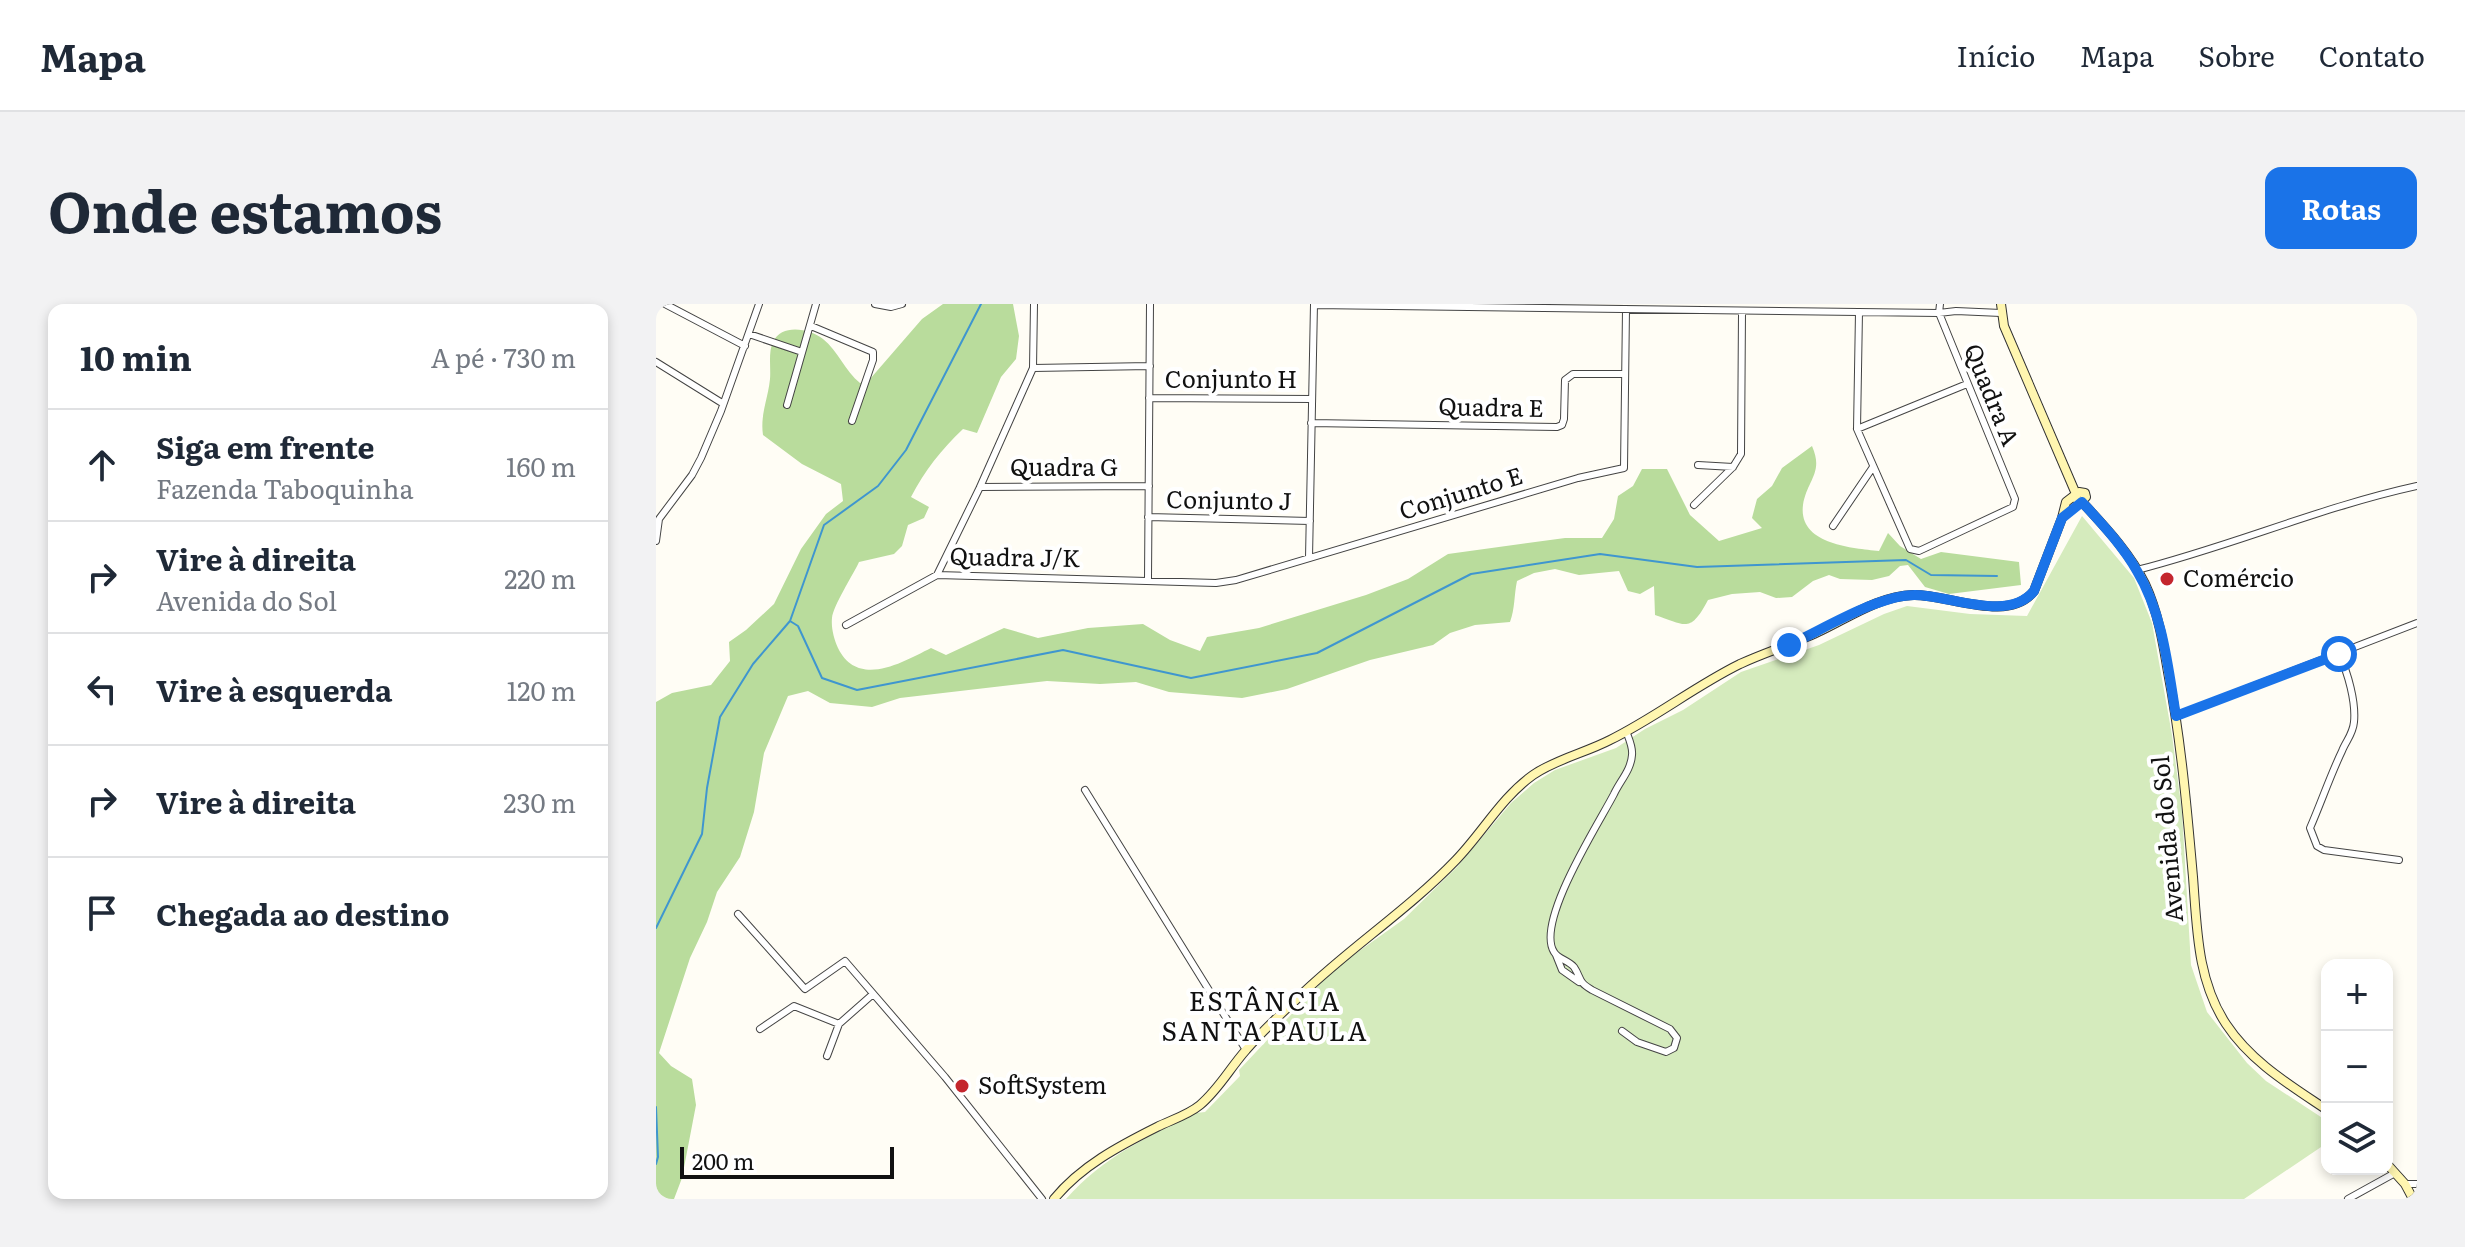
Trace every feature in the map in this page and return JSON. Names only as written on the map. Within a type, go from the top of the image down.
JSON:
[{"type":"street","points":[[665,304],[745,346]]},
{"type":"street","points":[[656,541],[658,518],[697,465],[759,304]]},
{"type":"street","points":[[787,405],[816,304]]},
{"type":"street","points":[[875,304],[895,307],[902,304]]},
{"type":"street","points":[[937,575],[1033,368],[1034,304]]},
{"type":"street","points":[[1148,579],[1150,304]]},
{"type":"street","points":[[1309,558],[1314,304],[1589,306],[1626,309],[1708,307],[1742,312],[1826,308],[1859,312],[2001,308]]},
{"type":"street","points":[[1938,310],[1948,304]]},
{"type":"street","name":"Avenida do Sol","points":[[2001,308],[2028,381],[2070,477],[2081,497],[2137,570],[2146,586],[2159,625],[2176,716],[2196,927],[2209,990],[2226,1024],[2256,1059],[2321,1106]]},
{"type":"street","points":[[1625,374],[1626,309]]},
{"type":"street","name":"Quadra A","points":[[1873,467],[1914,552],[2013,507],[2015,499],[1938,310]]},
{"type":"street","points":[[1694,505],[1733,467],[1741,454],[1742,312]]},
{"type":"street","points":[[1833,526],[1873,467],[1857,429],[1859,312]]},
{"type":"street","points":[[811,326],[873,352],[852,421]]},
{"type":"street","points":[[749,334],[802,352]]},
{"type":"street","points":[[656,362],[722,403]]},
{"type":"street","points":[[1033,368],[1150,366]]},
{"type":"street","name":"Quadra E","points":[[1311,423],[1557,427],[1562,425],[1564,419],[1565,380],[1568,376],[1625,374]]},
{"type":"street","name":"Conjunto E","points":[[1148,579],[1216,583],[1236,580],[1578,478],[1624,468],[1625,374]]},
{"type":"street","points":[[1857,429],[1967,384]]},
{"type":"street","name":"Conjunto H","points":[[1149,398],[1312,399]]},
{"type":"street","points":[[1698,465],[1733,467]]},
{"type":"street","name":"Quadra G","points":[[980,487],[1149,486]]},
{"type":"street","points":[[2137,570],[2257,535],[2336,506],[2417,486]]},
{"type":"street","points":[[1054,1199],[1078,1173],[1126,1142],[1198,1107],[1246,1050],[1336,963],[1456,860],[1510,795],[1534,775],[1555,762],[1582,753],[1626,731],[1739,665],[1883,600],[1912,595],[1961,603],[2020,604],[2034,591],[2066,502],[2081,497]]},
{"type":"street","name":"Conjunto J","points":[[1148,517],[1310,521]]},
{"type":"street","name":"Quadra J/K","points":[[846,625],[937,575],[1148,579]]},
{"type":"street","points":[[2176,716],[2417,623]]},
{"type":"street","points":[[2339,654],[2344,664],[2354,722],[2310,828],[2317,846],[2324,850],[2399,860]]},
{"type":"street","points":[[1622,1031],[1637,1042],[1666,1052],[1674,1048],[1677,1038],[1670,1029],[1580,982],[1571,964],[1553,950],[1552,928],[1569,876],[1629,766],[1632,753],[1626,731]]},
{"type":"street","points":[[1085,790],[1246,1050]]},
{"type":"street","points":[[738,914],[805,989],[843,961],[945,1077],[1042,1199]]},
{"type":"street","points":[[827,1056],[839,1024],[873,994]]},
{"type":"street","points":[[760,1029],[794,1006],[839,1024]]},
{"type":"street","points":[[2393,1171],[2413,1199]]},
{"type":"street","points":[[2348,1199],[2395,1173]]},
{"type":"street","points":[[2405,1184],[2417,1184]]},
{"type":"green space","points":[[943,304],[1013,304],[1019,336],[1016,359],[1001,377],[977,433],[963,429],[916,487],[911,497],[929,507],[924,518],[908,525],[902,546],[894,554],[859,562],[839,598],[832,618],[834,637],[847,660],[857,667],[882,669],[931,648],[946,655],[1004,628],[1038,638],[1088,628],[1143,624],[1170,640],[1200,651],[1207,637],[1259,628],[1366,595],[1408,579],[1448,554],[1565,538],[1602,538],[1614,519],[1618,496],[1633,486],[1642,469],[1667,469],[1690,515],[1719,541],[1762,528],[1752,518],[1757,499],[1772,486],[1782,468],[1812,446],[1815,470],[1803,505],[1804,518],[1817,536],[1841,545],[1879,551],[1888,533],[1900,546],[1921,559],[1941,552],[2019,562],[2021,585],[1949,594],[1925,587],[1908,565],[1900,566],[1889,576],[1872,580],[1840,579],[1829,575],[1813,581],[1792,597],[1776,598],[1760,592],[1708,600],[1696,618],[1681,624],[1655,615],[1654,586],[1640,594],[1628,591],[1619,571],[1579,575],[1555,569],[1534,573],[1517,581],[1510,622],[1475,625],[1450,633],[1433,645],[1370,660],[1287,689],[1242,698],[1169,692],[1136,682],[1100,684],[1047,681],[900,698],[872,707],[830,703],[808,691],[788,696],[764,753],[754,812],[740,857],[717,892],[690,958],[659,1053],[671,1066],[692,1079],[696,1105],[682,1178],[674,1199],[656,1199],[656,702],[672,693],[711,685],[730,661],[729,642],[774,604],[801,549],[826,514],[843,501],[841,484],[802,464],[763,435],[771,350],[777,336],[789,330],[817,335],[860,383],[870,379],[922,319]]},
{"type":"green space","points":[[2082,516],[2134,578],[2152,623],[2182,812],[2191,965],[2207,1012],[2247,1063],[2266,1081],[2321,1117],[2321,1147],[2244,1199],[1066,1199],[1095,1171],[1126,1149],[1196,1113],[1205,1112],[1240,1076],[1239,1070],[1334,969],[1404,919],[1457,867],[1511,803],[1555,770],[1616,748],[1741,672],[1819,645],[1907,606],[1970,614],[2027,616]]},
{"type":"waterway","points":[[656,928],[702,834],[720,717],[753,664],[790,621],[824,525],[878,486],[906,450],[981,304]]},
{"type":"waterway","points":[[790,621],[798,626],[822,678],[857,690],[1063,650],[1191,678],[1317,653],[1471,574],[1600,554],[1697,567],[1906,560],[1931,575],[1997,576]]},
{"type":"waterway","points":[[656,1107],[656,1164]]},
{"type":"place","name":"Comércio","points":[[2167,579]]},
{"type":"place","name":"SoftSystem","points":[[962,1086]]},
{"type":"district","name":"ESTÂNCIA SANTA PAULA","points":[[1265,1017]]},
{"type":"route","points":[[1789,645],[1883,600],[1912,595],[1961,603],[2020,604],[2034,591],[2062,518],[2082,502],[2122,548],[2146,586],[2159,625],[2176,716],[2339,654]]}]
